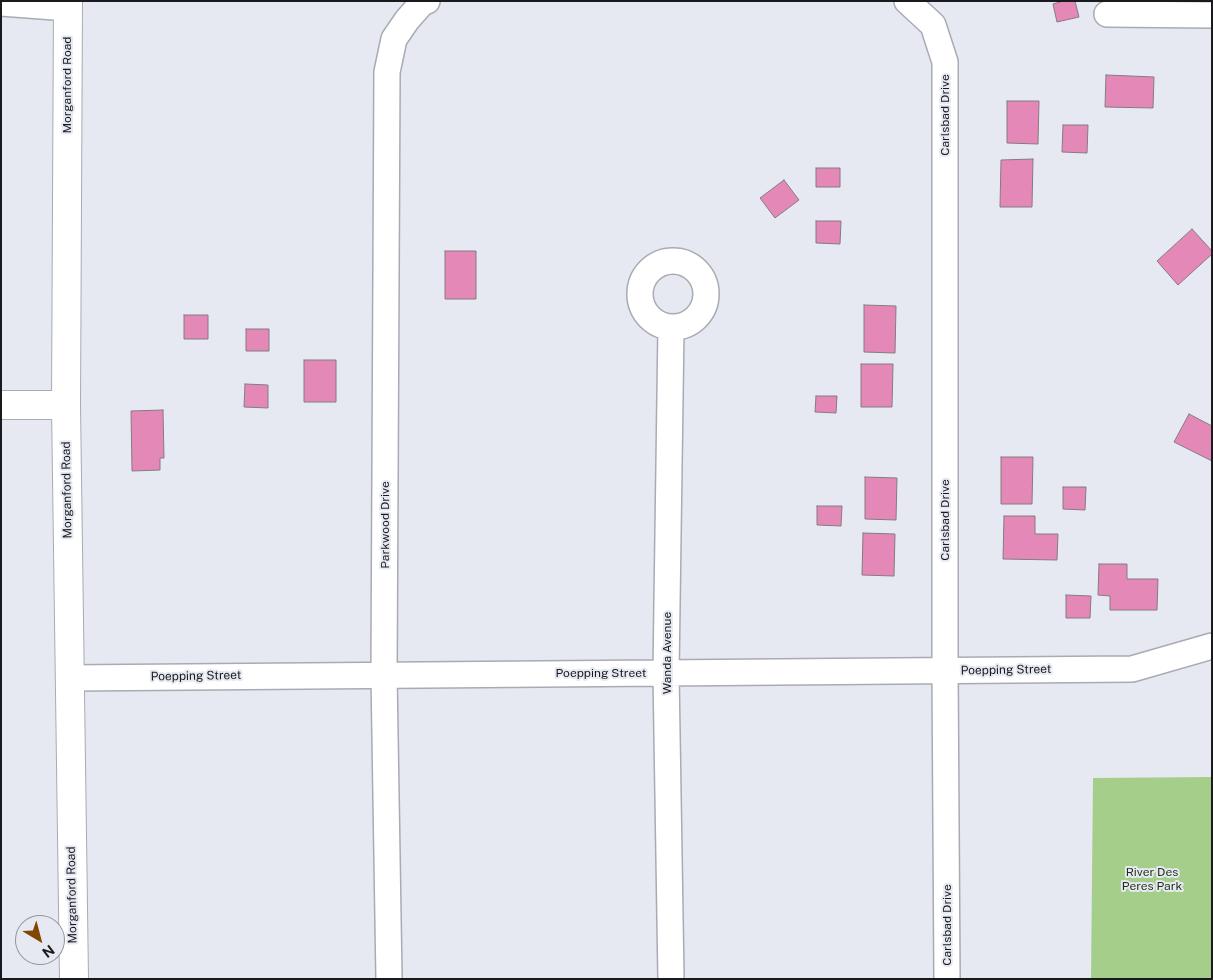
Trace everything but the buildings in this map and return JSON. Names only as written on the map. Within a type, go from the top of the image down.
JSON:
[{"type":"main road","name":"Morganford Road","points":[[68,5],[66,405],[74,979]]},
{"type":"main road","points":[[1,406],[66,405]]},
{"type":"street","name":"Parkwood Drive","points":[[389,979],[384,674],[387,72],[394,39],[407,20],[422,3],[427,1]]},
{"type":"street","name":"Carlsbad Drive","points":[[907,1],[933,25],[946,62],[945,670],[948,979]]},
{"type":"street","points":[[1,2],[68,5]]},
{"type":"street","points":[[1106,14],[1212,15]]},
{"type":"street","name":"Wanda Avenue","points":[[670,979],[666,673],[671,327]]},
{"type":"street","name":"Poepping Street","points":[[70,678],[1132,668],[1212,646]]},
{"type":"green space","name":"River Des Peres Park","points":[[1212,777],[1212,979],[1091,979],[1093,778]]}]
